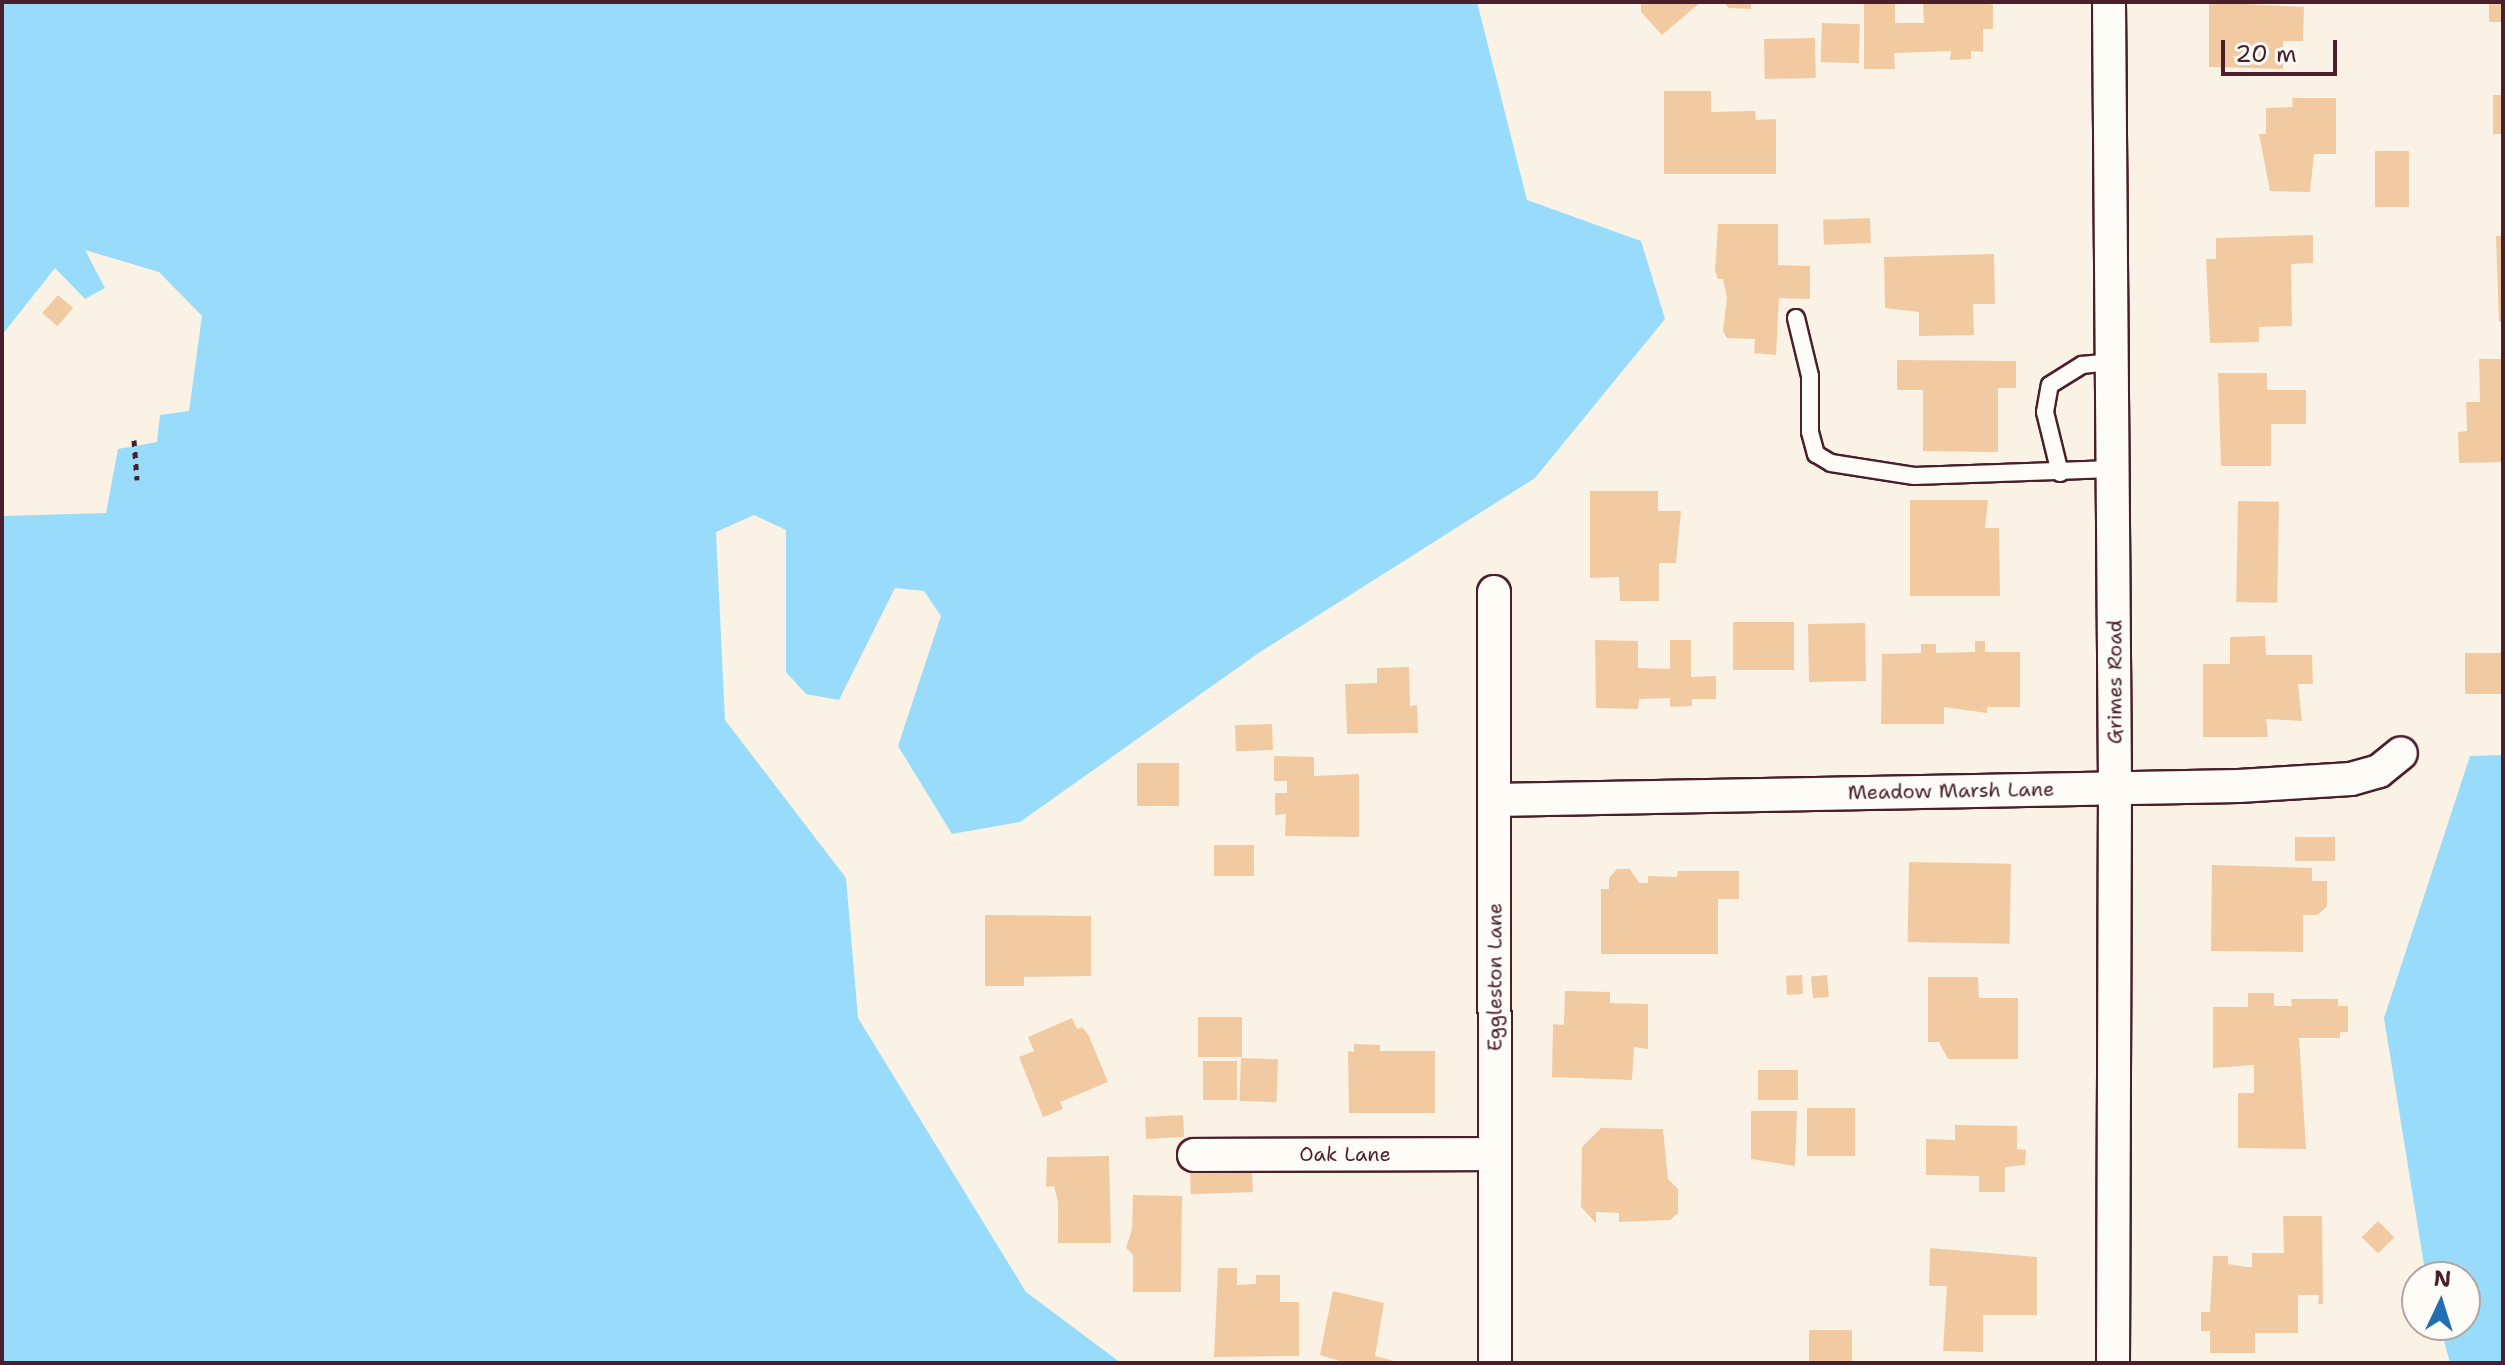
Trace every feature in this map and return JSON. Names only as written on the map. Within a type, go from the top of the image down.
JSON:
[{"type":"street","name":"Grimes Road","points":[[2109,2],[2115,787],[2113,1363]]},
{"type":"street","name":"Eggleston Lane","points":[[1494,592],[1495,1363]]},
{"type":"street","name":"Meadow Marsh Lane","points":[[1494,800],[2351,779],[2379,771],[2401,753]]},
{"type":"street","name":"Oak Lane","points":[[1194,1155],[1495,1154]]},
{"type":"lane","points":[[1796,318],[1810,376],[1816,454],[1855,469],[1914,476],[2113,469]]},
{"type":"lane","points":[[2060,473],[2045,412],[2050,385],[2082,365],[2112,362]]},
{"type":"path","points":[[134,440],[137,480]]},
{"type":"water","points":[[2,2],[1477,2],[1527,200],[1641,241],[1665,319],[1535,478],[1260,652],[1020,822],[952,834],[898,746],[941,616],[924,591],[895,588],[839,700],[806,694],[786,672],[786,530],[754,515],[716,532],[725,720],[846,878],[858,1018],[1026,1292],[1121,1363],[2,1363],[2,516],[106,513],[118,449],[157,442],[160,415],[189,411],[202,316],[159,272],[85,250],[105,288],[85,299],[55,268],[2,335]]},
{"type":"water","points":[[2503,755],[2503,1363],[2450,1363],[2444,1341],[2481,1341],[2481,1261],[2423,1261],[2384,1018],[2470,756]]},
{"type":"building","points":[[1641,2],[1701,2],[1662,35],[1641,12]]},
{"type":"building","points":[[1723,2],[1751,2],[1751,9],[1729,8]]},
{"type":"building","points":[[1864,2],[1895,2],[1895,23],[1924,23],[1923,2],[1983,2],[1993,5],[1993,29],[1983,29],[1983,52],[1971,51],[1971,59],[1950,60],[1951,51],[1894,53],[1895,69],[1864,69]]},
{"type":"building","points":[[2209,2],[2304,7],[2303,41],[2283,41],[2283,69],[2209,67]]},
{"type":"building","points":[[2489,2],[2503,2],[2503,22],[2489,22]]},
{"type":"building","points":[[1822,23],[1860,24],[1859,63],[1821,62]]},
{"type":"building","points":[[1815,38],[1816,78],[1765,79],[1764,39]]},
{"type":"building","points":[[1664,91],[1711,91],[1711,112],[1755,111],[1756,120],[1776,119],[1776,174],[1664,174]]},
{"type":"building","points":[[2493,95],[2503,95],[2503,134],[2493,134]]},
{"type":"building","points":[[2292,98],[2336,98],[2336,154],[2314,154],[2310,192],[2270,191],[2259,134],[2266,134],[2266,108],[2293,107]]},
{"type":"building","points":[[2375,151],[2409,151],[2409,207],[2375,207]]},
{"type":"building","points":[[1870,218],[1871,243],[1824,245],[1823,220]]},
{"type":"building","points":[[1718,224],[1778,224],[1778,265],[1810,266],[1810,299],[1779,298],[1776,355],[1754,353],[1755,339],[1727,338],[1723,331],[1727,298],[1723,279],[1718,279],[1715,271]]},
{"type":"building","points":[[2313,235],[2313,263],[2291,264],[2292,326],[2259,327],[2259,342],[2210,343],[2206,259],[2216,259],[2216,238]]},
{"type":"building","points":[[2496,236],[2503,236],[2503,321],[2499,322]]},
{"type":"building","points":[[1994,254],[1995,304],[1973,304],[1974,335],[1919,336],[1919,312],[1885,308],[1884,257]]},
{"type":"building","points":[[58,295],[73,308],[57,326],[42,313]]},
{"type":"building","points":[[2479,359],[2503,359],[2503,462],[2459,463],[2458,432],[2467,431],[2466,402],[2480,402]]},
{"type":"building","points":[[1897,360],[2016,361],[2016,388],[1998,388],[1998,452],[1923,451],[1923,390],[1897,390]]},
{"type":"building","points":[[2218,373],[2267,373],[2267,390],[2306,390],[2306,424],[2271,424],[2271,466],[2221,466]]},
{"type":"building","points":[[1590,491],[1658,491],[1658,511],[1681,511],[1676,563],[1659,563],[1659,601],[1620,601],[1619,577],[1590,578]]},
{"type":"building","points":[[1910,500],[1988,500],[1985,528],[1999,528],[2000,596],[1910,596]]},
{"type":"building","points":[[2238,501],[2279,502],[2277,603],[2236,602]]},
{"type":"building","points":[[1733,622],[1794,622],[1794,670],[1733,670]]},
{"type":"building","points":[[1865,623],[1866,681],[1809,682],[1808,624]]},
{"type":"building","points":[[2265,636],[2266,655],[2312,655],[2313,684],[2298,684],[2302,721],[2266,719],[2268,737],[2203,737],[2203,664],[2230,664],[2230,637]]},
{"type":"building","points":[[1595,640],[1638,641],[1638,668],[1670,669],[1670,640],[1691,640],[1691,677],[1716,676],[1716,699],[1692,699],[1692,706],[1670,707],[1670,698],[1639,699],[1638,709],[1596,708]]},
{"type":"building","points":[[1975,641],[1985,641],[1985,652],[2020,652],[2020,707],[1987,707],[1987,713],[1944,707],[1944,724],[1881,724],[1882,654],[1921,653],[1921,644],[1936,644],[1936,653],[1975,652]]},
{"type":"building","points":[[2465,653],[2503,653],[2503,694],[2465,694]]},
{"type":"building","points":[[1409,667],[1410,706],[1417,705],[1418,733],[1347,734],[1345,684],[1377,683],[1377,668]]},
{"type":"building","points":[[1272,724],[1273,750],[1236,751],[1235,725]]},
{"type":"building","points":[[1274,756],[1314,757],[1314,776],[1359,774],[1359,837],[1285,836],[1286,814],[1275,815],[1275,793],[1287,793],[1287,781],[1274,781]]},
{"type":"building","points":[[1137,763],[1179,763],[1179,806],[1137,806]]},
{"type":"building","points":[[2295,837],[2335,837],[2335,861],[2295,861]]},
{"type":"building","points":[[1214,845],[1254,845],[1254,876],[1214,876]]},
{"type":"building","points":[[1909,862],[2011,864],[2010,944],[1908,942]]},
{"type":"building","points":[[2212,865],[2312,868],[2312,881],[2327,881],[2327,906],[2318,915],[2303,915],[2303,952],[2211,951]]},
{"type":"building","points":[[1617,869],[1630,869],[1639,883],[1648,883],[1648,876],[1677,877],[1678,871],[1739,871],[1739,899],[1718,899],[1718,954],[1601,954],[1601,889],[1609,889],[1609,878]]},
{"type":"building","points":[[985,915],[1091,916],[1091,976],[1024,977],[1024,986],[985,986]]},
{"type":"building","points":[[1802,975],[1803,994],[1787,995],[1786,976]]},
{"type":"building","points":[[1827,975],[1829,997],[1813,998],[1811,976]]},
{"type":"building","points":[[1928,977],[1978,977],[1979,998],[2018,998],[2018,1059],[1948,1059],[1939,1042],[1928,1042]]},
{"type":"building","points":[[1565,991],[1610,992],[1610,1003],[1648,1004],[1648,1049],[1634,1047],[1632,1080],[1552,1077],[1553,1024],[1564,1025]]},
{"type":"building","points":[[2248,993],[2274,993],[2274,1006],[2292,1006],[2291,999],[2338,999],[2338,1006],[2348,1006],[2348,1032],[2340,1032],[2340,1038],[2299,1038],[2306,1149],[2238,1148],[2238,1093],[2254,1093],[2254,1065],[2213,1068],[2213,1007],[2248,1007]]},
{"type":"building","points":[[1198,1017],[1242,1017],[1242,1057],[1198,1057]]},
{"type":"building","points":[[1072,1018],[1077,1029],[1082,1027],[1088,1034],[1108,1082],[1060,1102],[1063,1109],[1043,1117],[1019,1057],[1034,1051],[1028,1037]]},
{"type":"building","points":[[1354,1044],[1380,1045],[1380,1051],[1435,1051],[1435,1113],[1349,1113],[1348,1051],[1354,1052]]},
{"type":"building","points":[[1241,1058],[1278,1059],[1276,1102],[1239,1101]]},
{"type":"building","points":[[1203,1061],[1237,1061],[1237,1100],[1203,1100]]},
{"type":"building","points":[[1758,1070],[1798,1070],[1798,1100],[1758,1100]]},
{"type":"building","points":[[1807,1108],[1855,1108],[1855,1156],[1807,1156]]},
{"type":"building","points":[[1751,1111],[1797,1111],[1795,1166],[1751,1159]]},
{"type":"building","points":[[1183,1115],[1184,1137],[1146,1139],[1145,1117]]},
{"type":"building","points":[[1955,1125],[2017,1126],[2017,1149],[2026,1150],[2025,1165],[2005,1167],[2005,1192],[1979,1192],[1979,1176],[1926,1175],[1926,1139],[1955,1140]]},
{"type":"building","points":[[1601,1128],[1663,1129],[1668,1179],[1678,1189],[1678,1213],[1670,1220],[1619,1222],[1619,1213],[1596,1212],[1596,1223],[1581,1207],[1582,1147]]},
{"type":"building","points":[[1109,1156],[1111,1243],[1058,1243],[1058,1202],[1054,1186],[1046,1187],[1047,1157]]},
{"type":"building","points":[[1252,1169],[1253,1192],[1191,1194],[1190,1171]]},
{"type":"building","points":[[1133,1195],[1182,1196],[1181,1292],[1133,1292],[1133,1255],[1126,1248],[1132,1229]]},
{"type":"building","points":[[2283,1216],[2322,1216],[2323,1304],[2318,1304],[2319,1295],[2298,1295],[2298,1333],[2255,1333],[2255,1353],[2210,1353],[2210,1331],[2201,1331],[2201,1312],[2210,1312],[2213,1256],[2228,1256],[2228,1264],[2252,1267],[2252,1253],[2284,1253]]},
{"type":"building","points":[[2378,1221],[2394,1237],[2378,1254],[2362,1237]]},
{"type":"building","points":[[1930,1248],[2037,1257],[2037,1315],[1983,1315],[1983,1352],[1943,1351],[1947,1286],[1929,1286]]},
{"type":"building","points":[[1218,1268],[1237,1268],[1237,1285],[1256,1284],[1256,1275],[1280,1275],[1280,1302],[1299,1302],[1299,1356],[1214,1357]]},
{"type":"building","points":[[1333,1291],[1384,1303],[1375,1356],[1402,1363],[1346,1363],[1320,1355]]},
{"type":"building","points":[[1809,1330],[1852,1330],[1852,1363],[1809,1363]]}]
